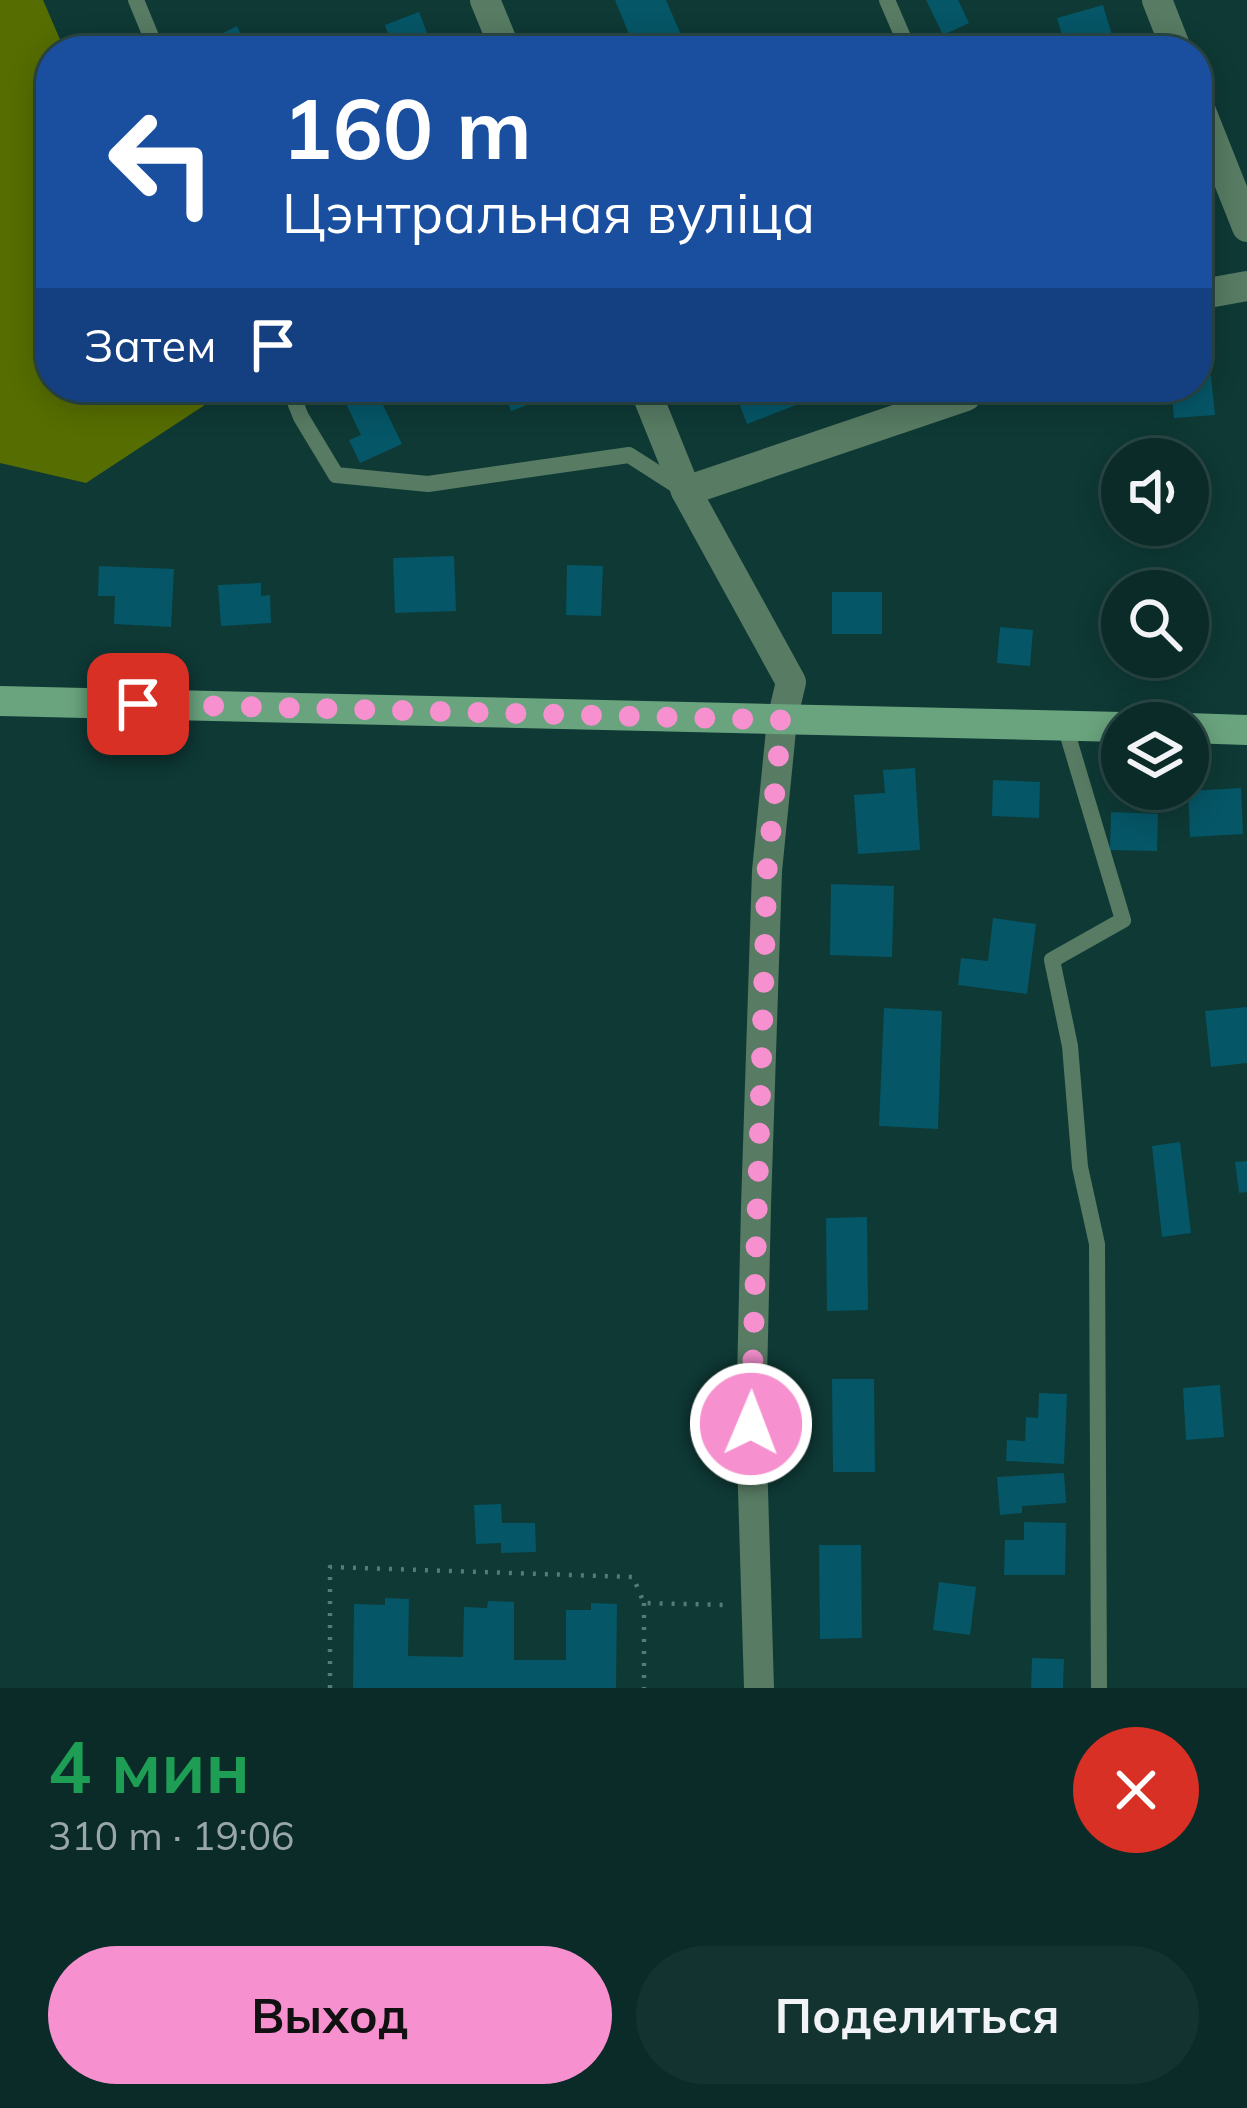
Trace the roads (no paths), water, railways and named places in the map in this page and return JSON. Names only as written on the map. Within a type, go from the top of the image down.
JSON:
[{"type":"street","points":[[485,0],[500,36]]},
{"type":"street","points":[[1156,0],[1171,36]]},
{"type":"street","points":[[1212,138],[1247,226]]},
{"type":"street","points":[[1212,292],[1247,286]]},
{"type":"street","points":[[650,402],[686,491],[791,682],[782,720],[767,871],[756,1206],[751,1424],[759,1688]]},
{"type":"street","points":[[686,491],[948,402]]},
{"type":"street","points":[[0,701],[1101,727]]},
{"type":"street","points":[[1209,729],[1247,730]]},
{"type":"lane","points":[[136,0],[151,36]]},
{"type":"lane","points":[[887,0],[903,36]]},
{"type":"lane","points":[[295,402],[336,475],[428,484],[629,455],[686,491]]},
{"type":"lane","points":[[1065,726],[1123,920],[1052,960],[1070,1046],[1080,1167],[1097,1244],[1099,1688]]}]
